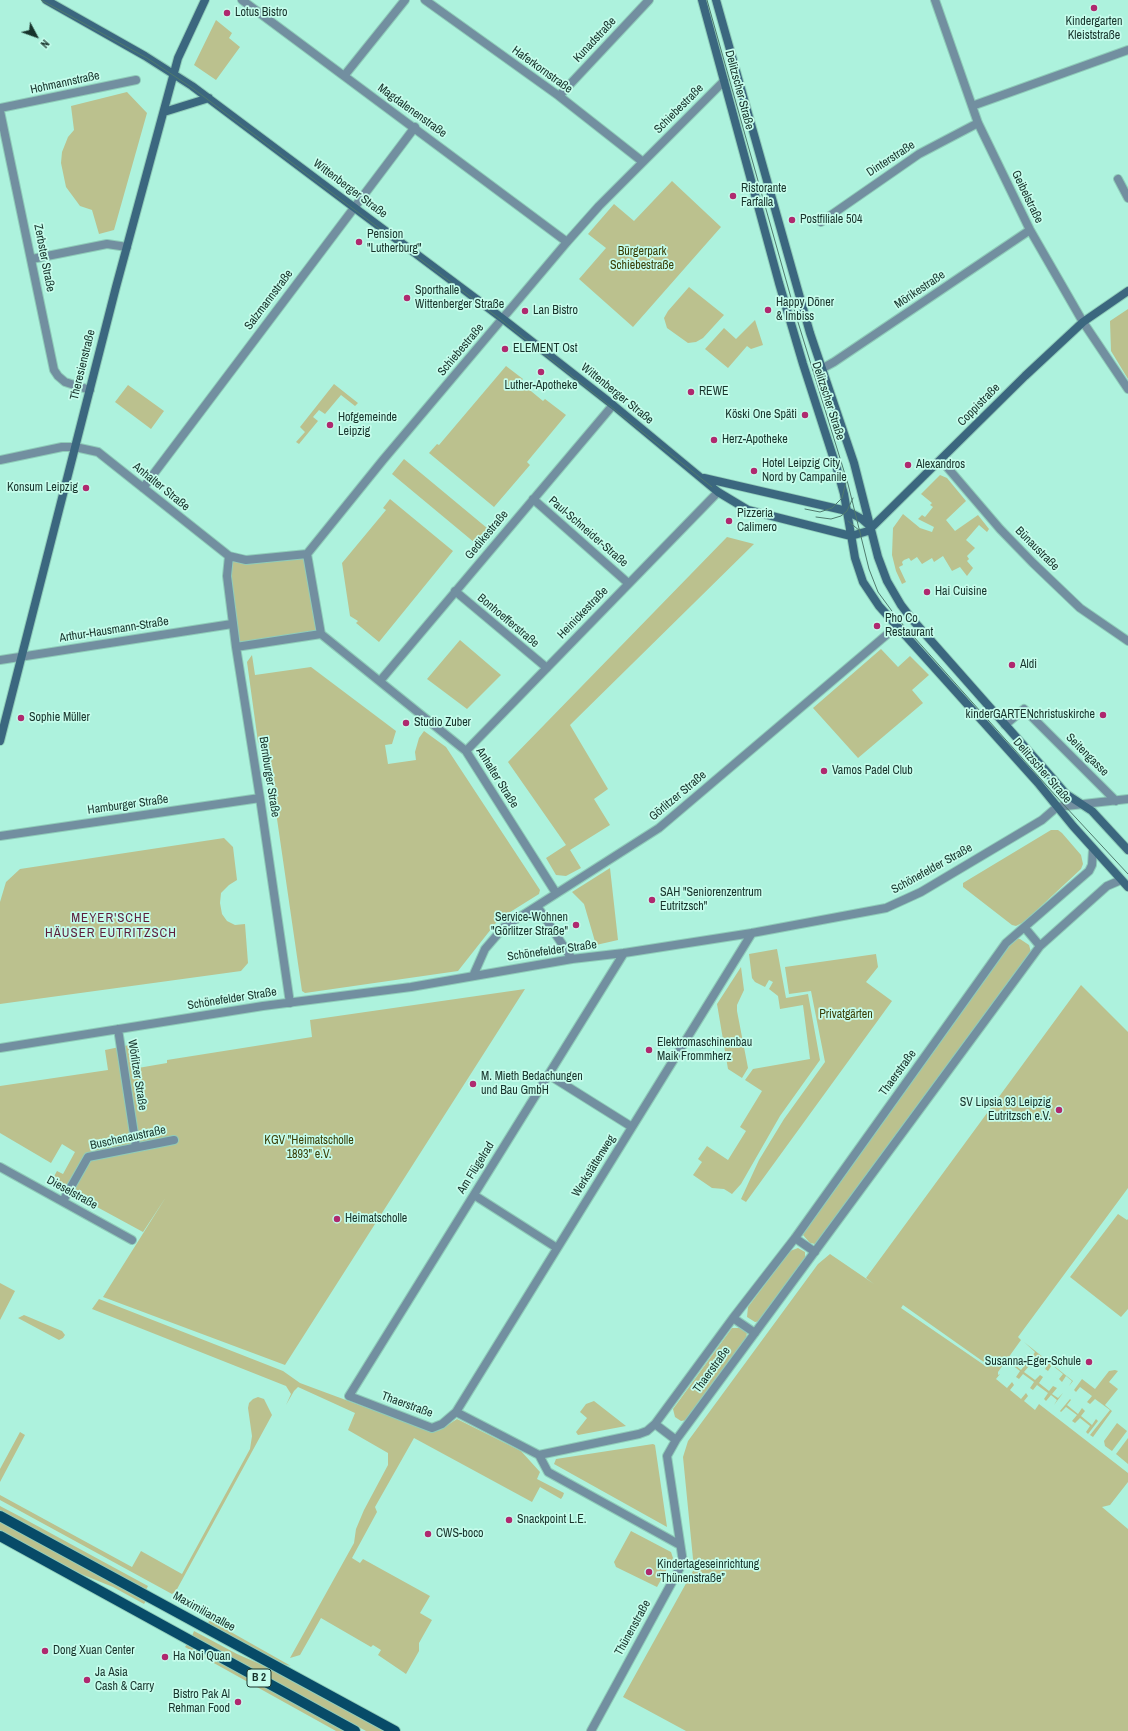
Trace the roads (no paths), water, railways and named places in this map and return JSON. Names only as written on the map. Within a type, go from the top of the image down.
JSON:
[{"type":"main road","name":"Wittenberger Straße","points":[[46,0],[174,73],[209,98],[503,319],[612,405],[718,492],[748,510],[851,536]]},
{"type":"main road","name":"Theresienstraße","points":[[0,741],[127,247],[178,58],[205,0]]},
{"type":"main road","name":"Delitzscher Straße","points":[[702,0],[781,290],[837,469],[847,511],[855,558],[862,582],[872,597],[897,626],[1128,887]]},
{"type":"main road","name":"Delitzscher Straße","points":[[716,0],[810,333],[854,463],[882,569],[901,605],[1005,725],[1066,794],[1092,811],[1128,850]]},
{"type":"main road","points":[[164,112],[209,98]]},
{"type":"main road","name":"Coppistraße","points":[[851,536],[863,534],[872,529],[1025,376],[1083,322],[1128,291]]},
{"type":"main road","name":"Wittenberger Straße","points":[[701,478],[847,511],[862,518],[872,529]]},
{"type":"main road","name":"Maximilianallee","points":[[0,1516],[395,1731]]},
{"type":"main road","name":"B 2","points":[[0,1536],[356,1731]]},
{"type":"street","name":"Magdalenenstraße","points":[[242,0],[415,127],[567,242]]},
{"type":"street","points":[[344,76],[405,0]]},
{"type":"street","name":"Haferkornstraße","points":[[425,0],[559,96],[643,162]]},
{"type":"street","name":"Kunadstraße","points":[[559,96],[649,0]]},
{"type":"street","name":"Geibelstraße","points":[[934,0],[978,123],[1030,230],[1083,322],[1128,389]]},
{"type":"street","points":[[972,106],[1128,50]]},
{"type":"street","name":"Hohmannstraße","points":[[0,109],[136,80]]},
{"type":"street","name":"Schiebestraße","points":[[307,554],[383,460],[567,242],[599,206],[724,81]]},
{"type":"street","name":"Zerbster Straße","points":[[0,109],[52,362],[58,376],[67,382],[90,390]]},
{"type":"street","name":"Dinterstraße","points":[[821,222],[920,154],[978,123]]},
{"type":"street","name":"Salzmannstraße","points":[[143,488],[415,127]]},
{"type":"street","points":[[1118,179],[1128,198]]},
{"type":"street","name":"Mörikestraße","points":[[823,368],[1030,230]]},
{"type":"street","points":[[32,259],[107,244],[127,247]]},
{"type":"street","name":"Gedikestraße","points":[[380,680],[612,405]]},
{"type":"street","name":"Anhalter Straße","points":[[0,460],[62,447],[75,447],[98,452],[229,556]]},
{"type":"street","name":"Bünaustraße","points":[[941,460],[1000,529],[1033,563],[1080,608],[1128,640]]},
{"type":"street","name":"Heinickestraße","points":[[466,751],[718,492]]},
{"type":"street","name":"Paul-Schneider-Straße","points":[[533,499],[628,583]]},
{"type":"street","points":[[229,556],[246,560],[307,554],[321,634],[236,647]]},
{"type":"street","name":"Bernburger Straße","points":[[229,556],[227,576],[232,624],[260,798],[290,1003]]},
{"type":"street","name":"Bonhoefferstraße","points":[[455,591],[547,668]]},
{"type":"street","name":"Arthur-Hausmann-Straße","points":[[0,660],[232,624]]},
{"type":"street","name":"Görlitzer Straße","points":[[473,976],[485,949],[504,927],[659,828],[897,626]]},
{"type":"street","name":"Anhalter Straße","points":[[321,634],[380,680],[466,751],[556,893]]},
{"type":"street","name":"Seitengasse","points":[[1005,725],[1024,709],[1116,801]]},
{"type":"street","name":"Hamburger Straße","points":[[0,836],[260,798]]},
{"type":"street","points":[[1057,807],[1128,799]]},
{"type":"street","name":"Schönefelder Straße","points":[[0,1048],[290,1003],[411,987],[572,960],[752,933],[886,908],[921,892],[1042,820],[1057,807]]},
{"type":"street","name":"Thaerstraße","points":[[539,1456],[639,1434],[647,1431],[655,1424],[733,1318],[795,1238],[1006,943],[1018,931],[1025,928],[1089,871],[1092,865],[1094,849]]},
{"type":"street","name":"Thaerstraße","points":[[676,1440],[1040,946],[1107,886],[1121,880]]},
{"type":"street","points":[[537,906],[572,960]]},
{"type":"street","points":[[1025,928],[1040,946]]},
{"type":"street","name":"Werkstättenweg","points":[[456,1412],[752,933]]},
{"type":"street","name":"Am Flügelrad","points":[[349,1396],[624,953]]},
{"type":"street","name":"Wörlitzer Straße","points":[[118,1029],[136,1147]]},
{"type":"street","points":[[549,1075],[632,1127]]},
{"type":"street","name":"Buschenaustraße","points":[[63,1200],[88,1157],[174,1140]]},
{"type":"street","name":"Dieselstraße","points":[[0,1167],[63,1200],[132,1240]]},
{"type":"street","points":[[474,1195],[557,1248]]},
{"type":"street","points":[[795,1238],[815,1252]]},
{"type":"street","points":[[733,1318],[755,1333]]},
{"type":"street","name":"Thaerstraße","points":[[349,1396],[432,1428],[442,1424],[456,1412]]},
{"type":"street","points":[[456,1412],[539,1456],[548,1472],[680,1545]]},
{"type":"street","points":[[655,1424],[676,1440]]},
{"type":"street","name":"Thünenstraße","points":[[591,1731],[683,1562],[667,1456],[676,1440]]},
{"type":"tram line","points":[[41,0],[147,58],[191,87],[500,319],[712,487]]},
{"type":"tram line","points":[[707,0],[797,319],[848,484],[869,569],[878,592],[897,618],[1064,805],[1128,874]]},
{"type":"tram line","points":[[805,509],[820,512],[832,508],[842,498],[846,482]]},
{"type":"tram line","points":[[816,517],[831,519],[841,516],[847,511],[853,498]]},
{"type":"tram line","points":[[848,521],[860,531]]},
{"type":"place","name":"Kindergarten Kleiststraße","points":[[1094,8]]},
{"type":"place","name":"Lotus Bistro","points":[[227,13]]},
{"type":"place","name":"Ristorante Farfalla","points":[[733,196]]},
{"type":"place","name":"Postfiliale 504","points":[[792,220]]},
{"type":"place","name":"Pension \"Lutherburg\"","points":[[359,242]]},
{"type":"place","name":"Sporthalle Wittenberger Straße","points":[[407,298]]},
{"type":"place","name":"Happy Döner & Imbiss","points":[[768,310]]},
{"type":"place","name":"Lan Bistro","points":[[525,311]]},
{"type":"place","name":"ELEMENT Ost","points":[[505,349]]},
{"type":"place","name":"Luther-Apotheke","points":[[541,372]]},
{"type":"place","name":"REWE","points":[[691,392]]},
{"type":"place","name":"Köski One Späti","points":[[805,415]]},
{"type":"place","name":"Hofgemeinde Leipzig","points":[[330,425]]},
{"type":"place","name":"Herz-Apotheke","points":[[714,440]]},
{"type":"place","name":"Alexandros","points":[[908,465]]},
{"type":"place","name":"Hotel Leipzig City Nord by Campanile","points":[[754,471]]},
{"type":"place","name":"Konsum Leipzig","points":[[86,488]]},
{"type":"place","name":"Pizzeria Calimero","points":[[729,521]]},
{"type":"place","name":"Hai Cuisine","points":[[927,592]]},
{"type":"place","name":"Pho Co Restaurant","points":[[877,626]]},
{"type":"place","name":"Aldi","points":[[1012,665]]},
{"type":"place","name":"kinderGARTENchristuskirche","points":[[1103,715]]},
{"type":"place","name":"Sophie Müller","points":[[21,718]]},
{"type":"place","name":"Studio Zuber","points":[[406,723]]},
{"type":"place","name":"Vamos Padel Club","points":[[824,771]]},
{"type":"place","name":"SAH \"Seniorenzentrum Eutritzsch\"","points":[[652,900]]},
{"type":"place","name":"Service-Wohnen \"Görlitzer Straße\"","points":[[576,925]]},
{"type":"place","name":"Elektromaschinenbau Maik Frommherz","points":[[649,1050]]},
{"type":"place","name":"M. Mieth Bedachungen und Bau GmbH","points":[[473,1084]]},
{"type":"place","name":"SV Lipsia 93 Leipzig Eutritzsch e.V.","points":[[1059,1110]]},
{"type":"place","name":"Heimatscholle","points":[[337,1219]]},
{"type":"place","name":"Susanna-Eger-Schule","points":[[1089,1362]]},
{"type":"place","name":"Snackpoint L.E.","points":[[509,1520]]},
{"type":"place","name":"CWS-boco","points":[[428,1534]]},
{"type":"place","name":"Kindertageseinrichtung “Thünenstraße”","points":[[649,1572]]},
{"type":"place","name":"Dong Xuan Center","points":[[45,1651]]},
{"type":"place","name":"Ha Noi Quan","points":[[165,1657]]},
{"type":"place","name":"Ja Asia Cash & Carry","points":[[87,1680]]},
{"type":"place","name":"Bistro Pak Al Rehman Food","points":[[238,1702]]},
{"type":"district","name":"MEYER'SCHE HÄUSER EUTRITZSCH","points":[[111,926]]},
{"type":"park label","name":"Bürgerpark Schiebestraße","points":[[642,259]]},
{"type":"park label","name":"Privatgärten","points":[[846,1015]]},
{"type":"park label","name":"KGV \"Heimatscholle 1893\" e.V.","points":[[309,1148]]}]
